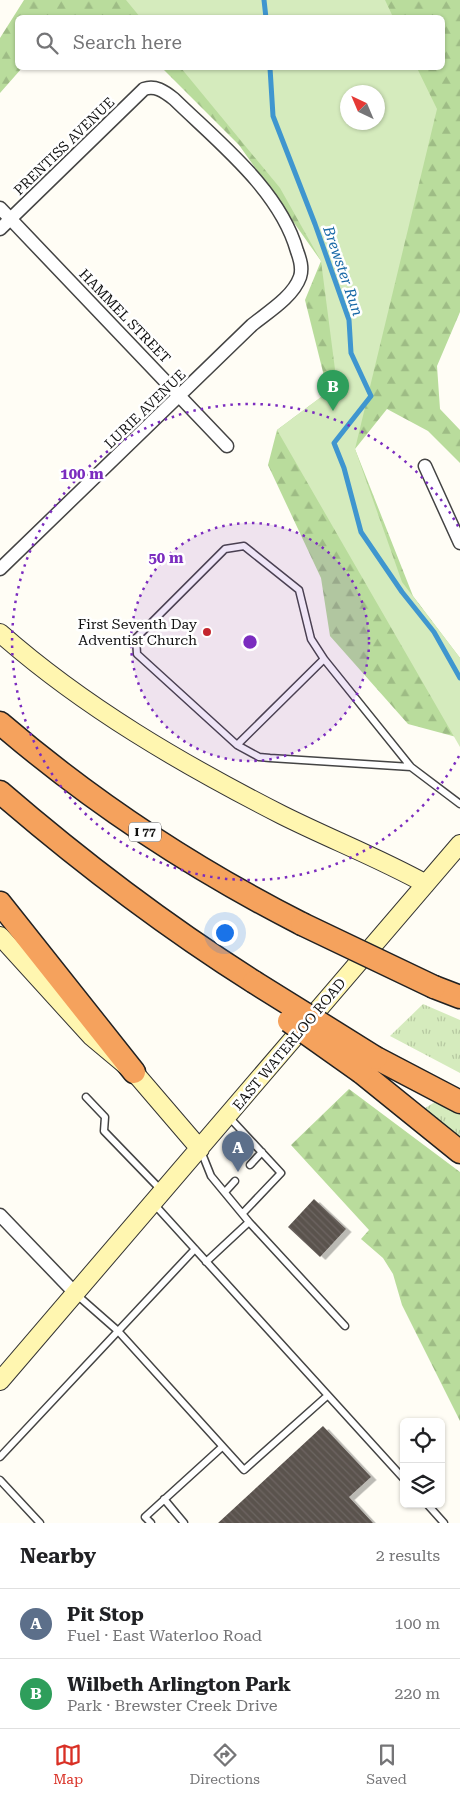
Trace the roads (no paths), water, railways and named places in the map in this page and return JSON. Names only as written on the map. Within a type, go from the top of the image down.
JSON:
[{"type":"highway","name":"I 77","points":[[0,722],[83,790],[175,853],[302,924],[434,987],[460,997]]},
{"type":"highway","points":[[0,792],[73,854],[250,986],[368,1065],[460,1152]]},
{"type":"highway","points":[[0,903],[134,1072]]},
{"type":"highway","points":[[368,1065],[460,1102]]},
{"type":"main road","points":[[0,633],[45,670],[86,700],[197,770],[283,816],[426,884]]},
{"type":"main road","name":"EAST WATERLOO ROAD","points":[[0,1380],[460,844]]},
{"type":"main road","points":[[0,936],[91,1036],[134,1072],[200,1149]]},
{"type":"street","name":"PRENTISS AVENUE","points":[[0,229],[136,96],[150,87],[166,92],[174,99],[259,185],[279,208],[293,236],[301,266]]},
{"type":"street","name":"HAMMEL STREET","points":[[0,208],[227,446]]},
{"type":"street","name":"LURIE AVENUE","points":[[0,569],[252,325],[284,298],[300,277],[301,266]]},
{"type":"street","points":[[425,466],[460,543]]},
{"type":"street","points":[[0,1215],[75,1293]]},
{"type":"lane","points":[[411,767],[259,757],[237,745],[137,654],[136,638],[225,549],[244,546],[299,590],[311,639],[324,659],[411,767],[460,804]]},
{"type":"lane","points":[[237,745],[324,659]]},
{"type":"lane","points":[[86,1097],[105,1118],[104,1131],[158,1197],[194,1249],[400,1475]]},
{"type":"lane","points":[[228,1116],[281,1173],[243,1212]]},
{"type":"lane","points":[[200,1149],[210,1176],[243,1212],[249,1222],[345,1326]]},
{"type":"lane","points":[[250,1165],[262,1152]]},
{"type":"lane","points":[[225,1192],[235,1181]]},
{"type":"lane","points":[[206,1262],[249,1222]]},
{"type":"lane","points":[[0,1458],[194,1249]]},
{"type":"lane","points":[[75,1293],[118,1331],[244,1470],[327,1396]]},
{"type":"lane","points":[[150,1523],[145,1517],[222,1447]]},
{"type":"lane","points":[[0,1480],[40,1523]]},
{"type":"lane","points":[[164,1499],[184,1523]]},
{"type":"lane","points":[[431,1508],[444,1523]]},
{"type":"waterway","name":"Brewster Run","points":[[264,0],[266,15]]},
{"type":"waterway","name":"Brewster Run","points":[[270,70],[273,116],[315,224],[349,320],[351,353],[371,396],[334,443],[344,468],[361,532],[402,592],[434,632],[460,678]]},
{"type":"place","name":"Wilbeth Arlington Park","points":[[333,411]]},
{"type":"place","name":"First Seventh Day Adventist Church","points":[[207,632]]},
{"type":"place","name":"Pit Stop","points":[[238,1172]]}]
